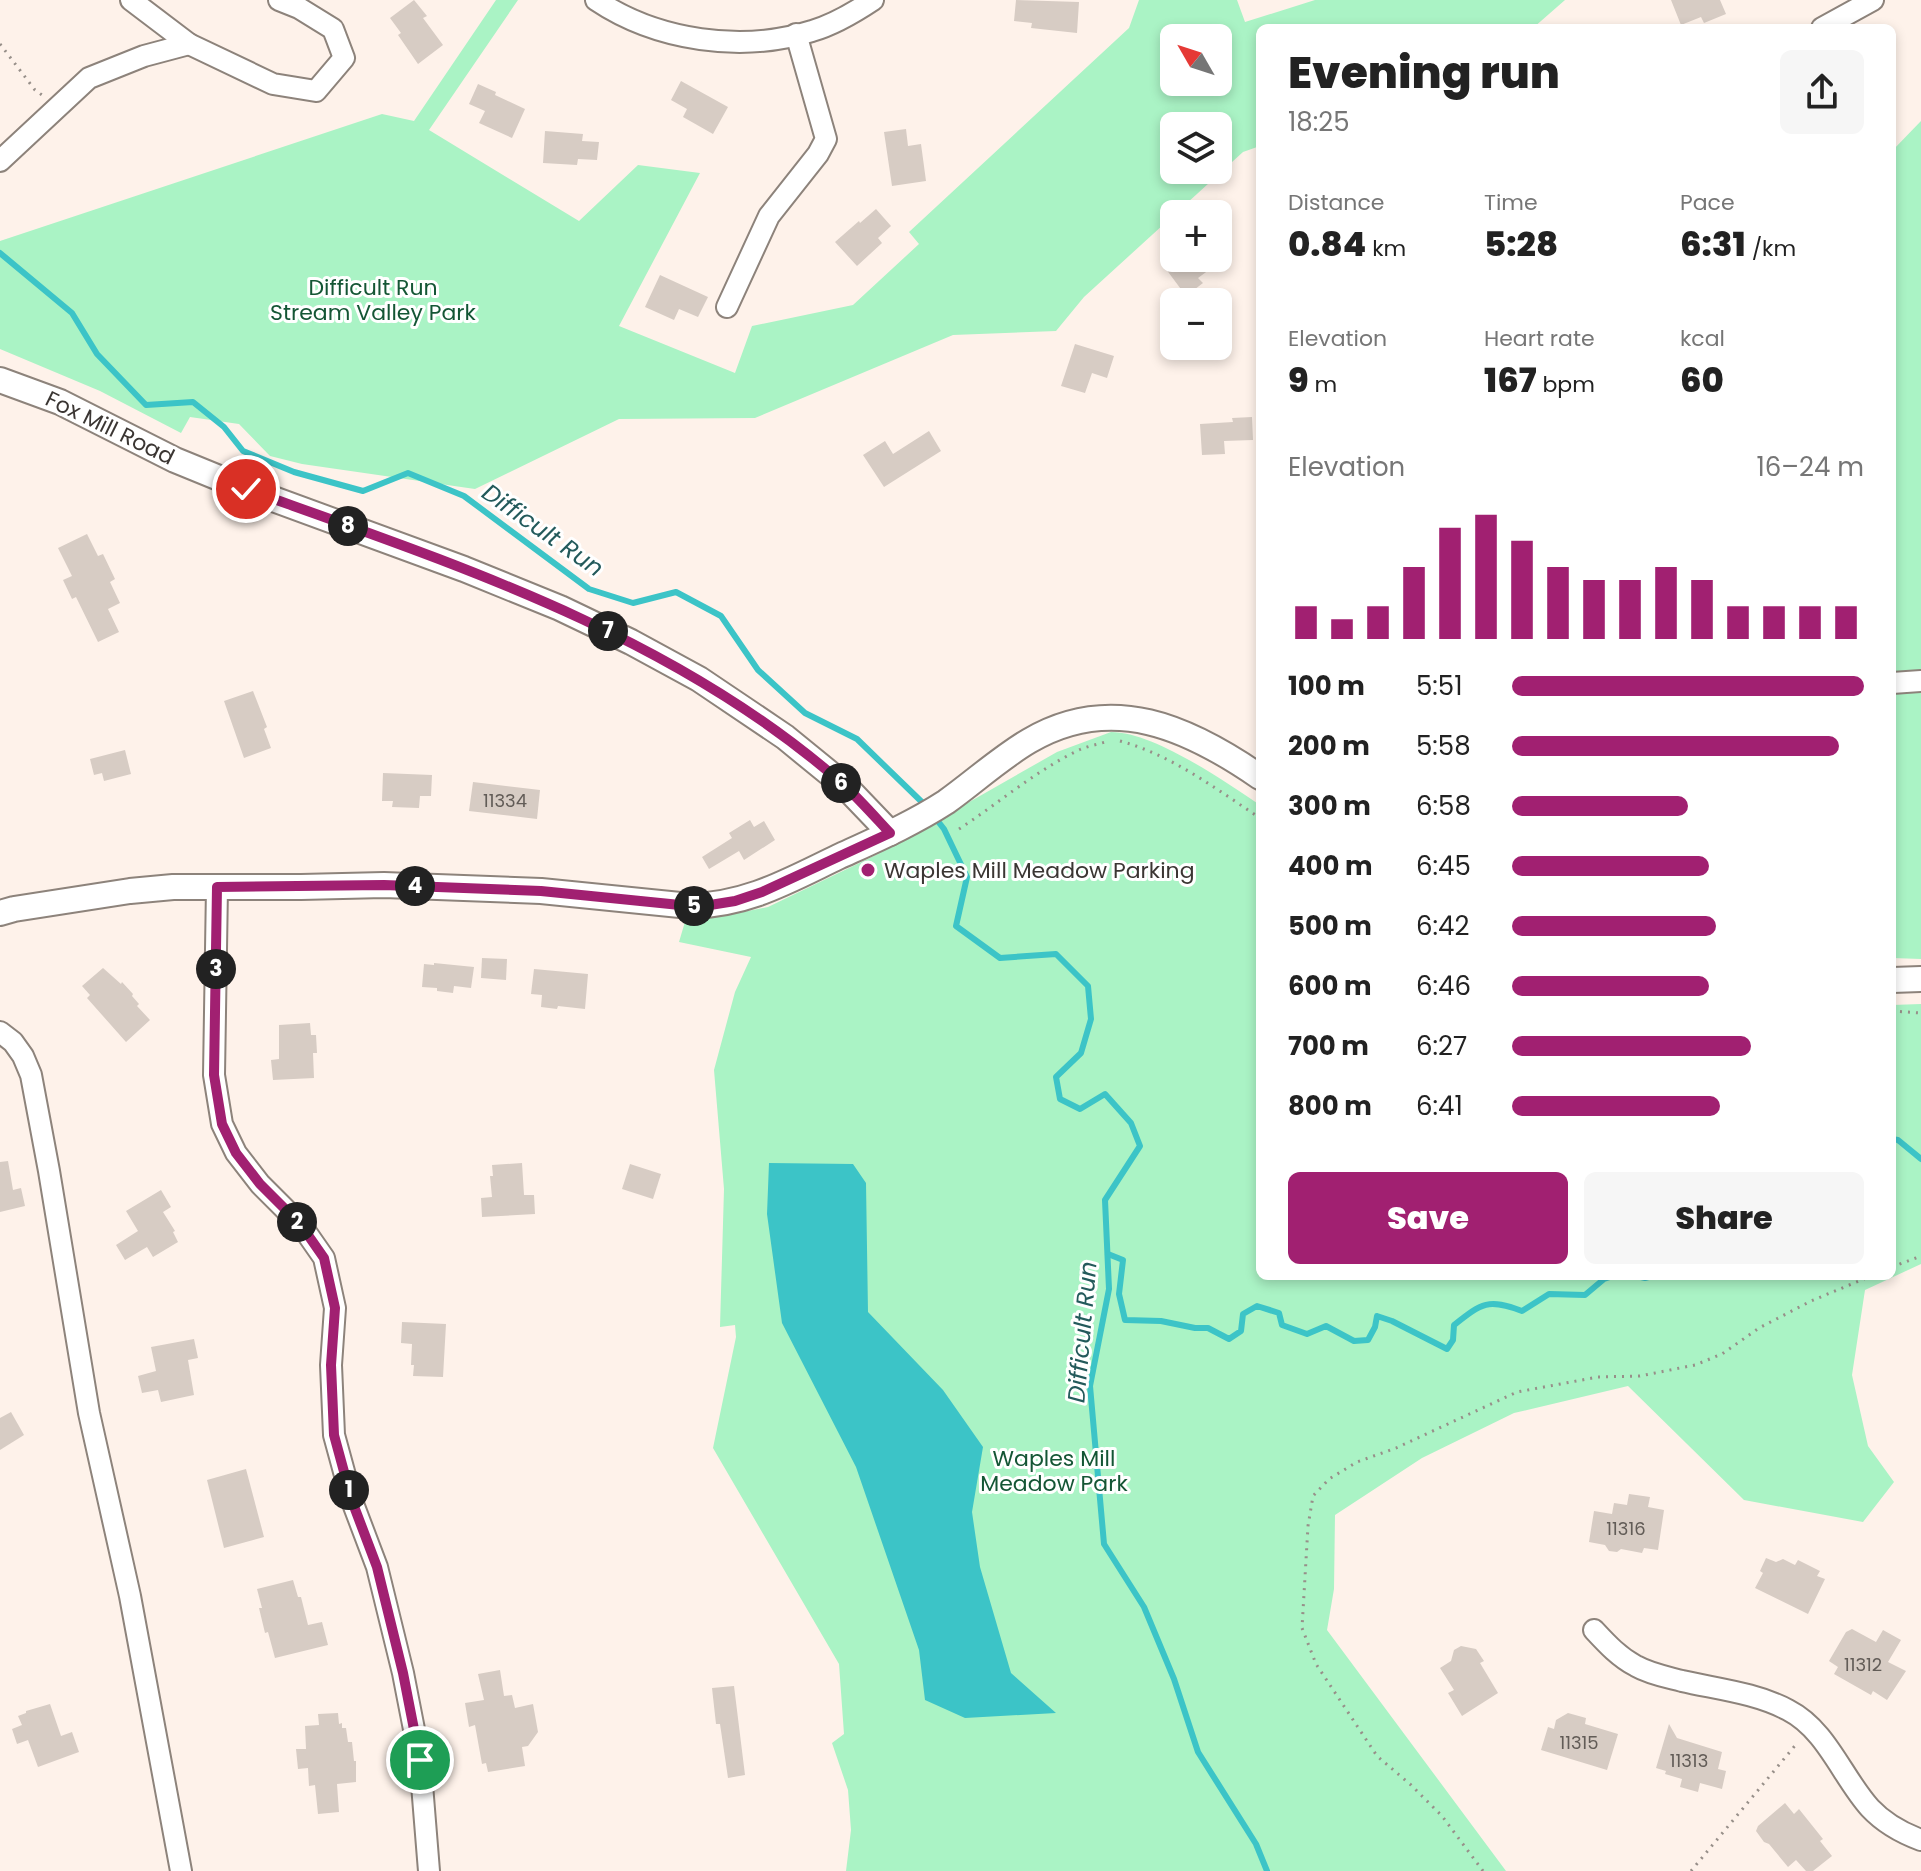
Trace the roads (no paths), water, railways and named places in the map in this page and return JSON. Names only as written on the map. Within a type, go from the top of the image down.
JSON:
[{"type":"main road","name":"Fox Mill Road","points":[[0,380],[60,402],[175,460],[464,569],[560,608],[631,642],[699,679],[785,737],[845,786],[890,833]]},
{"type":"main road","points":[[0,913],[130,891],[173,887],[384,885],[541,891],[690,906],[735,901],[762,892],[914,822],[1051,730],[1077,722],[1115,717],[1145,721],[1184,733],[1225,753],[1256,774]]},
{"type":"main road","points":[[1896,980],[1921,979]]},
{"type":"street","points":[[131,0],[189,44],[273,84],[316,91],[344,58],[333,29],[299,8],[279,0]]},
{"type":"street","points":[[596,0],[621,15],[674,34],[743,41],[813,31],[873,0]]},
{"type":"street","points":[[1829,24],[1873,0]]},
{"type":"street","points":[[727,307],[769,216],[818,154],[826,139],[796,34]]},
{"type":"street","points":[[0,161],[89,78],[144,56],[189,44]]},
{"type":"street","points":[[1896,683],[1921,681]]},
{"type":"street","points":[[217,887],[214,1075],[222,1124],[236,1153],[301,1225],[324,1258],[335,1308],[331,1365],[334,1435],[352,1501],[377,1567],[403,1673],[420,1760],[429,1871]]},
{"type":"street","points":[[0,1032],[13,1042],[31,1075],[89,1413],[133,1609],[181,1871]]},
{"type":"street","points":[[1594,1630],[1613,1650],[1635,1666],[1659,1675],[1757,1698],[1790,1710],[1831,1750],[1869,1807],[1889,1824],[1921,1840]]},
{"type":"water","points":[[769,1163],[853,1164],[866,1183],[868,1312],[943,1390],[983,1447],[972,1512],[980,1567],[1011,1673],[1056,1713],[965,1718],[925,1700],[919,1650],[856,1467],[782,1323],[767,1214]]},
{"type":"waterway","name":"Difficult Run","points":[[0,253],[72,313],[97,354],[146,405],[193,402],[224,427],[243,451],[294,472],[363,491],[408,473],[464,496],[589,589],[633,603],[676,592],[721,616],[758,670],[805,713],[857,739],[926,806]]},
{"type":"waterway","name":"Difficult Run","points":[[933,815],[944,829],[967,877],[956,926],[1000,958],[1056,954],[1088,986],[1091,1019],[1081,1053],[1056,1077],[1060,1099],[1080,1109],[1105,1094],[1131,1123],[1140,1146],[1105,1200],[1109,1289],[1090,1386],[1104,1544],[1144,1607],[1174,1679],[1198,1752],[1256,1844],[1267,1871]]},
{"type":"waterway","points":[[1896,1140],[1921,1159]]},
{"type":"waterway","points":[[1108,1254],[1123,1260],[1119,1294],[1125,1320],[1161,1321],[1208,1328],[1229,1339],[1241,1331],[1243,1314],[1257,1306],[1279,1313],[1282,1325],[1307,1334],[1326,1326],[1354,1341],[1368,1340],[1377,1316],[1447,1349],[1453,1340],[1454,1325],[1479,1307],[1493,1304],[1522,1311],[1549,1294],[1585,1295],[1603,1280]]},
{"type":"place","name":"Waples Mill Meadow Parking","points":[[868,870]]},
{"type":"park label","name":"Difficult Run Stream Valley Park","points":[[373,300]]},
{"type":"park label","name":"Waples Mill Meadow Park","points":[[1054,1470]]}]
